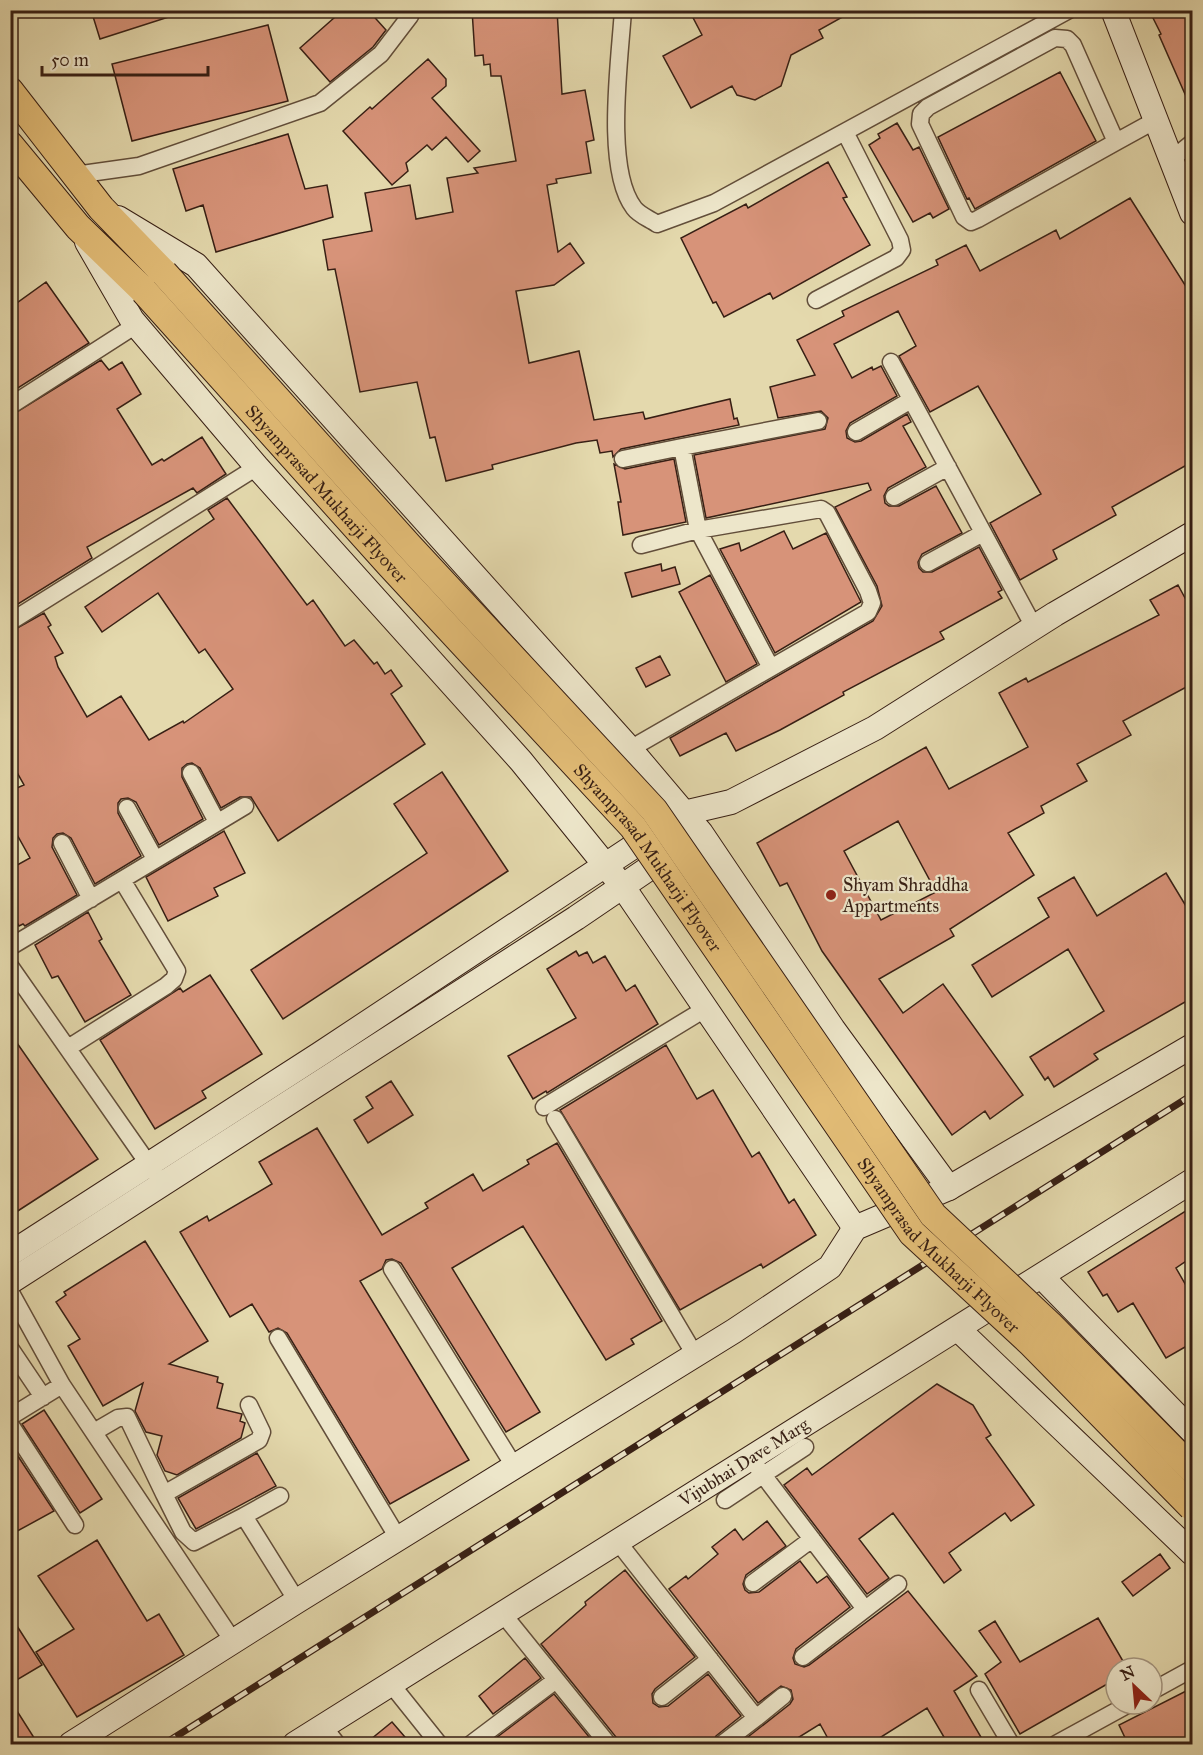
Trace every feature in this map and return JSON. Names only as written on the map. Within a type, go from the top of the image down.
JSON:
[{"type":"main road","name":"Shyamprasad Mukharji Flyover","points":[[10,92],[101,208],[164,273],[409,546],[654,810],[933,1215],[1049,1324],[1192,1469]]},
{"type":"main road","name":"Shyamprasad Mukharji Flyover","points":[[10,145],[78,226],[144,291],[389,564],[633,827],[912,1233],[1031,1343],[1192,1507]]},
{"type":"street","points":[[75,175],[139,166],[320,103],[381,54],[410,16],[410,10]]},
{"type":"street","points":[[623,10],[616,112],[621,180],[635,209],[657,224],[714,203],[1069,10]]},
{"type":"street","points":[[1113,10],[1192,213]]},
{"type":"street","points":[[1116,142],[1073,45],[1067,39],[1055,38],[928,107],[921,114],[920,124],[964,217],[971,222],[1156,120]]},
{"type":"street","points":[[816,300],[896,258],[902,249],[900,240],[845,132]]},
{"type":"street","points":[[1172,159],[1192,143]]},
{"type":"street","points":[[101,208],[196,265],[630,749],[701,833],[833,1029],[950,1188]]},
{"type":"street","points":[[78,226],[136,324],[257,467],[521,760],[623,887],[855,1228]]},
{"type":"street","points":[[10,406],[136,324]]},
{"type":"street","points":[[891,362],[1034,627]]},
{"type":"street","points":[[856,432],[911,400]]},
{"type":"street","points":[[623,459],[818,421]]},
{"type":"street","points":[[682,447],[698,530],[771,668]]},
{"type":"street","points":[[10,622],[257,467]]},
{"type":"street","points":[[894,497],[948,467]]},
{"type":"street","points":[[630,749],[868,612],[872,603],[827,513],[821,509],[698,530],[641,545]]},
{"type":"street","points":[[928,563],[983,532]]},
{"type":"street","points":[[10,1254],[684,813],[731,802],[875,728],[1034,627],[1192,534]]},
{"type":"street","points":[[191,773],[217,822]]},
{"type":"street","points":[[10,1282],[623,887],[701,833],[731,802]]},
{"type":"street","points":[[10,947],[245,806]]},
{"type":"street","points":[[127,807],[155,860]]},
{"type":"street","points":[[62,843],[91,898]]},
{"type":"street","points":[[68,1048],[166,986],[174,979],[177,971],[122,880]]},
{"type":"street","points":[[10,966],[162,1183]]},
{"type":"street","points":[[544,1107],[705,1009]]},
{"type":"street","points":[[71,1744],[398,1538],[695,1355],[830,1267],[855,1228],[950,1188],[1192,1046]]},
{"type":"street","points":[[555,1119],[695,1355]]},
{"type":"street","name":"Vijubhai Dave Marg","points":[[295,1744],[330,1736],[392,1684],[618,1542],[757,1467],[959,1330],[1192,1181]]},
{"type":"street","points":[[392,1269],[514,1466]]},
{"type":"street","points":[[1043,1278],[1192,1431]]},
{"type":"street","points":[[10,1291],[62,1385],[233,1641]]},
{"type":"street","points":[[959,1330],[1192,1553]]},
{"type":"street","points":[[278,1338],[398,1538]]},
{"type":"street","points":[[10,1348],[43,1397]]},
{"type":"street","points":[[10,1417],[62,1385]]},
{"type":"street","points":[[164,1494],[259,1440],[262,1432],[249,1405]]},
{"type":"street","points":[[94,1432],[118,1418],[127,1417],[183,1532],[194,1542],[280,1497]]},
{"type":"street","points":[[10,1424],[75,1525]]},
{"type":"street","points":[[725,1500],[757,1467],[805,1447]]},
{"type":"street","points":[[757,1467],[865,1609]]},
{"type":"street","points":[[244,1516],[297,1601]]},
{"type":"street","points":[[753,1584],[812,1539]]},
{"type":"street","points":[[618,1542],[756,1718]]},
{"type":"street","points":[[803,1657],[898,1584]]},
{"type":"street","points":[[503,1614],[602,1742]]},
{"type":"street","points":[[662,1697],[710,1659]]},
{"type":"street","points":[[1164,1684],[1192,1668]]},
{"type":"street","points":[[471,1744],[556,1680]]},
{"type":"street","points":[[392,1684],[439,1744]]},
{"type":"street","points":[[979,1690],[1011,1744]]},
{"type":"street","points":[[722,1744],[783,1696]]},
{"type":"street","points":[[1056,1744],[1107,1716]]},
{"type":"building","points":[[91,10],[177,10],[178,14],[100,39]]},
{"type":"building","points":[[343,10],[368,10],[386,30],[373,47],[330,82],[300,48]]},
{"type":"building","points":[[472,10],[557,10],[562,94],[585,90],[594,140],[586,142],[591,173],[556,179],[557,183],[547,185],[558,252],[570,243],[584,263],[554,285],[516,291],[529,363],[579,351],[594,420],[643,412],[645,419],[730,399],[734,419],[737,418],[739,425],[621,449],[613,457],[612,451],[600,453],[597,440],[576,443],[492,465],[493,469],[446,481],[435,437],[430,438],[417,382],[360,392],[335,269],[328,270],[323,240],[372,231],[365,193],[410,185],[416,219],[453,212],[447,178],[478,173],[474,168],[516,161],[501,76],[491,76],[490,64],[484,65],[483,55],[475,56]]},
{"type":"building","points":[[689,10],[855,10],[819,30],[823,38],[791,55],[781,86],[755,100],[737,95],[732,86],[691,108],[663,56],[702,35]]},
{"type":"building","points":[[1149,10],[1192,10],[1192,110],[1159,35],[1161,34]]},
{"type":"building","points":[[268,25],[288,101],[132,141],[112,64]]},
{"type":"building","points":[[428,59],[446,79],[446,86],[432,98],[480,151],[468,162],[446,137],[432,150],[427,145],[406,163],[408,171],[392,185],[343,131],[370,107],[372,109]]},
{"type":"building","points":[[1060,72],[1096,141],[975,209],[969,198],[967,199],[938,137]]},
{"type":"building","points":[[897,123],[913,150],[919,147],[949,209],[933,218],[930,213],[913,222],[869,145],[880,138],[878,134]]},
{"type":"building","points":[[288,134],[305,189],[327,185],[333,217],[216,252],[203,205],[186,211],[173,169]]},
{"type":"building","points":[[828,162],[847,197],[843,198],[870,245],[773,299],[770,293],[724,317],[716,302],[713,303],[681,238],[746,204],[748,208]]},
{"type":"building","points":[[1130,198],[1192,296],[1192,462],[1112,507],[1116,515],[1053,550],[1057,559],[1020,580],[990,523],[1041,494],[978,386],[930,412],[899,356],[916,346],[898,311],[834,344],[852,378],[872,367],[873,370],[881,366],[897,396],[850,423],[846,431],[847,438],[855,442],[861,441],[907,414],[911,422],[903,426],[926,467],[888,488],[884,496],[885,503],[889,506],[899,506],[936,486],[962,533],[922,554],[918,562],[919,568],[923,572],[932,572],[979,547],[1002,590],[998,592],[1002,598],[940,632],[944,639],[843,692],[844,695],[780,730],[736,751],[726,733],[680,756],[670,738],[873,621],[882,606],[877,586],[835,507],[871,490],[868,483],[706,518],[694,455],[825,429],[828,418],[821,411],[778,418],[770,387],[815,375],[797,340],[844,316],[842,311],[938,265],[936,260],[966,245],[980,271],[1056,230],[1060,239]]},
{"type":"building","points":[[46,282],[89,343],[10,393],[10,308]]},
{"type":"building","points":[[101,360],[109,370],[122,362],[141,394],[117,409],[152,465],[162,459],[164,461],[202,437],[226,474],[197,493],[193,488],[87,547],[92,558],[10,609],[10,416]]},
{"type":"building","points":[[674,459],[686,522],[623,535],[618,502],[621,502],[614,464],[625,469]]},
{"type":"building","points":[[227,498],[307,605],[313,600],[345,646],[354,640],[374,664],[377,662],[385,674],[391,670],[402,686],[391,694],[425,744],[278,841],[251,797],[240,797],[221,808],[200,768],[192,763],[187,764],[182,768],[182,777],[203,819],[159,845],[136,802],[128,798],[121,799],[118,803],[118,813],[141,856],[95,884],[71,838],[63,833],[57,834],[53,838],[52,847],[77,895],[25,926],[23,924],[19,926],[10,911],[10,869],[30,858],[10,822],[10,791],[24,785],[10,760],[10,632],[44,613],[51,625],[48,627],[63,653],[55,657],[58,667],[87,717],[121,696],[149,740],[183,721],[184,723],[233,689],[205,649],[199,653],[158,593],[102,632],[85,607],[214,519],[208,510]]},
{"type":"building","points":[[784,531],[793,549],[826,533],[861,602],[775,653],[720,549],[739,543],[741,551]]},
{"type":"building","points":[[661,564],[662,571],[675,567],[680,584],[632,597],[625,573]]},
{"type":"building","points":[[710,575],[757,664],[726,682],[679,592]]},
{"type":"building","points":[[1178,585],[1192,611],[1192,684],[1123,721],[1131,735],[1077,764],[1087,781],[1041,806],[1044,813],[1008,833],[1034,875],[950,929],[954,936],[879,979],[903,1013],[943,984],[1023,1095],[990,1119],[985,1111],[952,1135],[822,951],[787,883],[780,886],[757,843],[926,747],[949,789],[1028,747],[999,693],[1026,678],[1028,682],[1159,615],[1150,600]],"holes":[[[898,821],[936,892],[881,920],[844,851]]]},
{"type":"building","points":[[660,656],[670,675],[646,687],[636,668]]},
{"type":"building","points":[[442,772],[508,871],[283,1019],[251,970],[427,853],[394,804]]},
{"type":"building","points":[[224,831],[245,873],[214,888],[218,896],[168,921],[146,877]]},
{"type":"building","points":[[1166,873],[1192,916],[1192,998],[1094,1054],[1098,1059],[1054,1087],[1048,1077],[1045,1080],[1030,1057],[1104,1011],[1068,949],[992,997],[972,965],[1049,917],[1038,898],[1074,877],[1097,916]]},
{"type":"building","points":[[88,912],[102,939],[99,941],[131,995],[85,1022],[58,976],[52,978],[35,945]]},
{"type":"building","points":[[576,951],[579,956],[587,952],[593,963],[605,956],[626,991],[635,985],[658,1024],[547,1093],[546,1091],[533,1099],[508,1056],[576,1018],[547,969]]},
{"type":"building","points":[[210,975],[262,1054],[202,1091],[206,1098],[155,1129],[100,1040],[180,988],[183,992]]},
{"type":"building","points":[[10,1033],[98,1159],[10,1216]]},
{"type":"building","points":[[666,1045],[697,1099],[713,1090],[752,1157],[759,1152],[789,1203],[794,1199],[816,1235],[763,1268],[761,1264],[680,1310],[560,1110]]},
{"type":"building","points":[[391,1081],[413,1115],[368,1143],[354,1120],[373,1108],[366,1097]]},
{"type":"building","points":[[317,1128],[382,1235],[428,1208],[425,1203],[473,1174],[483,1191],[529,1164],[527,1160],[557,1143],[662,1321],[631,1339],[634,1344],[606,1360],[523,1226],[452,1268],[540,1412],[506,1432],[401,1263],[392,1259],[386,1260],[382,1269],[360,1281],[469,1460],[390,1504],[287,1333],[278,1328],[269,1332],[252,1304],[230,1317],[180,1232],[207,1216],[209,1221],[272,1184],[259,1162]]},
{"type":"building","points":[[1192,1207],[1192,1257],[1176,1268],[1192,1296],[1192,1343],[1166,1358],[1133,1303],[1118,1312],[1107,1294],[1103,1296],[1088,1272]]},
{"type":"building","points":[[145,1241],[208,1341],[169,1364],[218,1377],[217,1382],[223,1384],[217,1408],[242,1414],[240,1421],[245,1423],[241,1438],[177,1475],[165,1471],[157,1455],[162,1436],[146,1432],[135,1411],[143,1383],[103,1406],[68,1346],[80,1339],[56,1302],[66,1295],[64,1292]]},
{"type":"building","points":[[937,1384],[973,1405],[991,1435],[986,1438],[1034,1505],[1011,1521],[1005,1513],[949,1553],[961,1570],[944,1583],[893,1513],[859,1539],[889,1578],[867,1594],[784,1485],[807,1468],[812,1475]]},
{"type":"building","points":[[44,1410],[102,1499],[80,1513],[22,1424]]},
{"type":"building","points":[[10,1444],[54,1511],[10,1535]]},
{"type":"building","points":[[257,1453],[276,1486],[196,1529],[178,1498]]},
{"type":"building","points":[[767,1521],[786,1546],[746,1575],[743,1584],[745,1590],[749,1593],[759,1592],[800,1561],[817,1583],[827,1576],[850,1607],[796,1649],[793,1658],[795,1664],[804,1667],[809,1665],[908,1591],[977,1676],[954,1691],[985,1744],[948,1744],[927,1708],[870,1744],[831,1744],[820,1724],[788,1744],[739,1744],[790,1704],[793,1699],[791,1690],[781,1686],[758,1703],[669,1589],[686,1576],[688,1579],[718,1554],[712,1547],[735,1529],[743,1540]]},
{"type":"building","points":[[97,1540],[147,1621],[159,1614],[184,1655],[77,1717],[36,1652],[74,1629],[38,1576]]},
{"type":"building","points":[[1160,1554],[1170,1568],[1133,1596],[1122,1582]]},
{"type":"building","points":[[625,1570],[695,1657],[655,1689],[652,1694],[653,1703],[659,1707],[668,1706],[708,1674],[741,1716],[716,1736],[712,1744],[618,1744],[616,1737],[541,1644],[586,1605],[585,1602]]},
{"type":"building","points":[[10,1615],[42,1665],[10,1684]]},
{"type":"building","points":[[1098,1618],[1120,1656],[1104,1656],[1104,1686],[1020,1734],[985,1674],[1001,1662],[979,1631],[995,1621],[1020,1662]]},
{"type":"building","points":[[525,1658],[541,1678],[493,1714],[479,1696]]},
{"type":"building","points":[[1192,1688],[1192,1744],[1128,1744],[1119,1725],[1137,1716],[1164,1716],[1164,1702]]},
{"type":"building","points":[[554,1694],[590,1738],[582,1744],[488,1744]]},
{"type":"building","points":[[10,1700],[38,1744],[10,1744]]},
{"type":"building","points":[[392,1722],[411,1744],[365,1744]]},
{"type":"railway","points":[[164,1744],[1192,1095]]},
{"type":"place","name":"Shyam Shraddha Appartments","points":[[831,895]]}]
